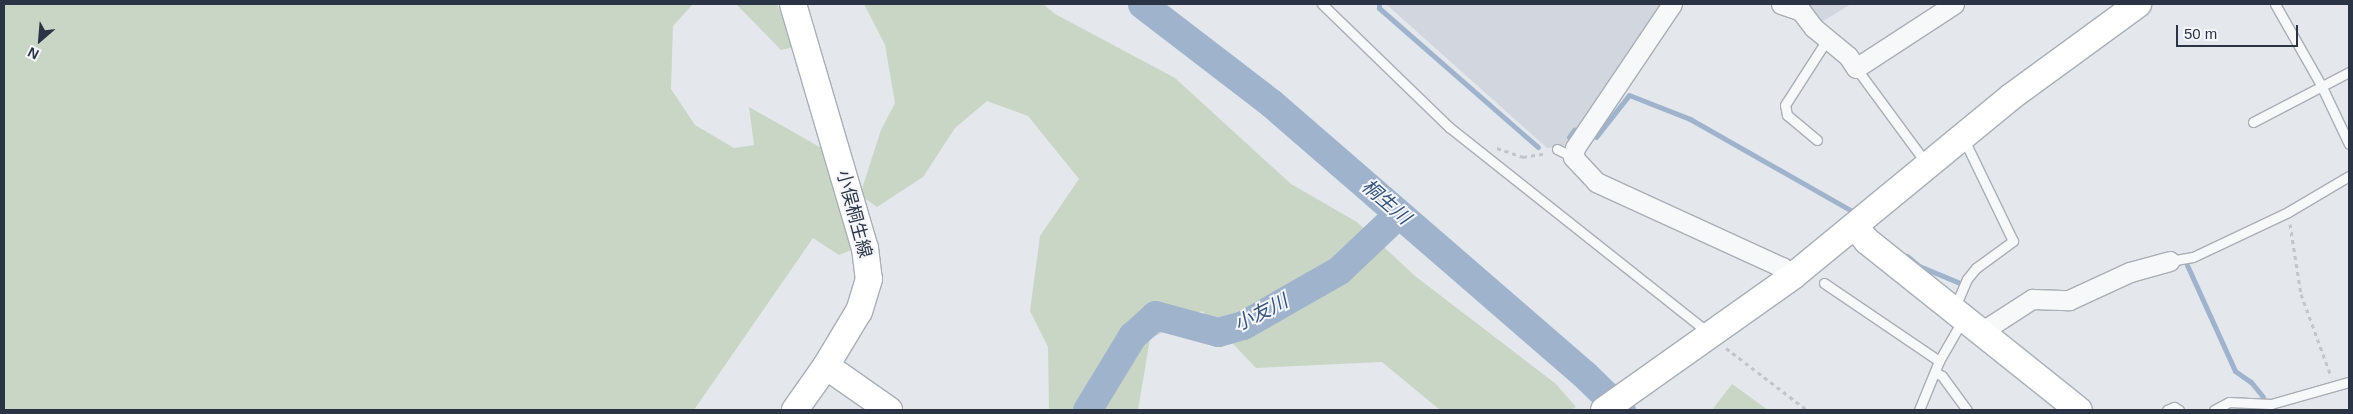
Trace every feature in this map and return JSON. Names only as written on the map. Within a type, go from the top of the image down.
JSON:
[{"type":"street","name":"小俣桐生線","points":[[793,4],[868,264],[866,294],[826,366],[795,410]]},
{"type":"street","points":[[1672,4],[1575,148],[1565,153],[1596,182],[1782,267],[1792,276]]},
{"type":"street","points":[[1781,4],[1801,11],[1814,28],[1828,38],[1856,68],[1954,4]]},
{"type":"street","points":[[1604,410],[1712,339],[1854,226],[2012,96],[2138,4]]},
{"type":"street","points":[[1854,226],[1867,240],[2079,410]]},
{"type":"street","points":[[1966,320],[2032,299],[2070,300],[2130,272],[2170,261]]},
{"type":"street","points":[[826,366],[889,410]]},
{"type":"lane","points":[[1322,4],[1448,127],[1712,339]]},
{"type":"lane","points":[[2275,4],[2321,85],[2349,144]]},
{"type":"lane","points":[[1817,140],[1787,115],[1785,105],[1828,38]]},
{"type":"lane","points":[[1856,68],[1928,165]]},
{"type":"lane","points":[[2253,122],[2349,72]]},
{"type":"lane","points":[[1919,410],[1937,373],[1939,361],[1966,320],[1967,279],[1976,268],[2013,241],[1968,148],[1959,139]]},
{"type":"lane","points":[[2170,261],[2193,257],[2288,212],[2349,176]]},
{"type":"lane","points":[[1824,283],[1939,361]]},
{"type":"lane","points":[[1937,373],[1942,376],[1967,410]]},
{"type":"lane","points":[[2214,410],[2229,402],[2271,404],[2349,382]]},
{"type":"lane","points":[[2167,410],[2174,407],[2179,410]]},
{"type":"path","points":[[1492,146],[1523,157],[1565,153]]},
{"type":"path","points":[[2288,212],[2302,294],[2335,386]]},
{"type":"path","points":[[1712,339],[1806,410]]},
{"type":"shaded area","points":[[1386,4],[1660,4],[1564,146],[1547,148]]},
{"type":"shaded area","points":[[1799,4],[1851,4],[1820,23]]},
{"type":"green space","points":[[4,4],[693,4],[673,26],[671,89],[695,125],[734,148],[754,145],[749,107],[825,150],[854,249],[839,255],[813,238],[694,410],[4,410]]},
{"type":"green space","points":[[736,4],[777,4],[795,47],[781,50]]},
{"type":"green space","points":[[864,4],[1043,4],[1055,14],[1175,78],[1291,184],[1357,222],[1415,276],[1556,384],[1576,407],[1571,410],[1440,410],[1382,362],[1256,368],[1202,311],[1150,339],[1138,410],[1049,410],[1048,347],[1030,311],[1040,236],[1079,179],[1028,116],[987,101],[955,128],[923,177],[877,207],[860,195],[881,130],[895,103],[885,45]]},
{"type":"green space","points":[[1732,384],[1768,410],[1712,410]]},
{"type":"waterway","name":"桐生川","points":[[1142,4],[1271,103],[1585,375],[1621,410]]},
{"type":"waterway","points":[[1379,4],[1379,8],[1538,147]]},
{"type":"waterway","points":[[1596,137],[1629,95],[1690,119],[1854,212]]},
{"type":"waterway","points":[[1569,137],[1574,130]]},
{"type":"waterway","name":"小友川","points":[[1087,410],[1132,336],[1155,315],[1218,332],[1243,325],[1339,270],[1398,214]]},
{"type":"waterway","points":[[1907,256],[1919,266],[1960,283]]},
{"type":"waterway","points":[[2187,265],[2235,371],[2251,382],[2263,397]]}]
